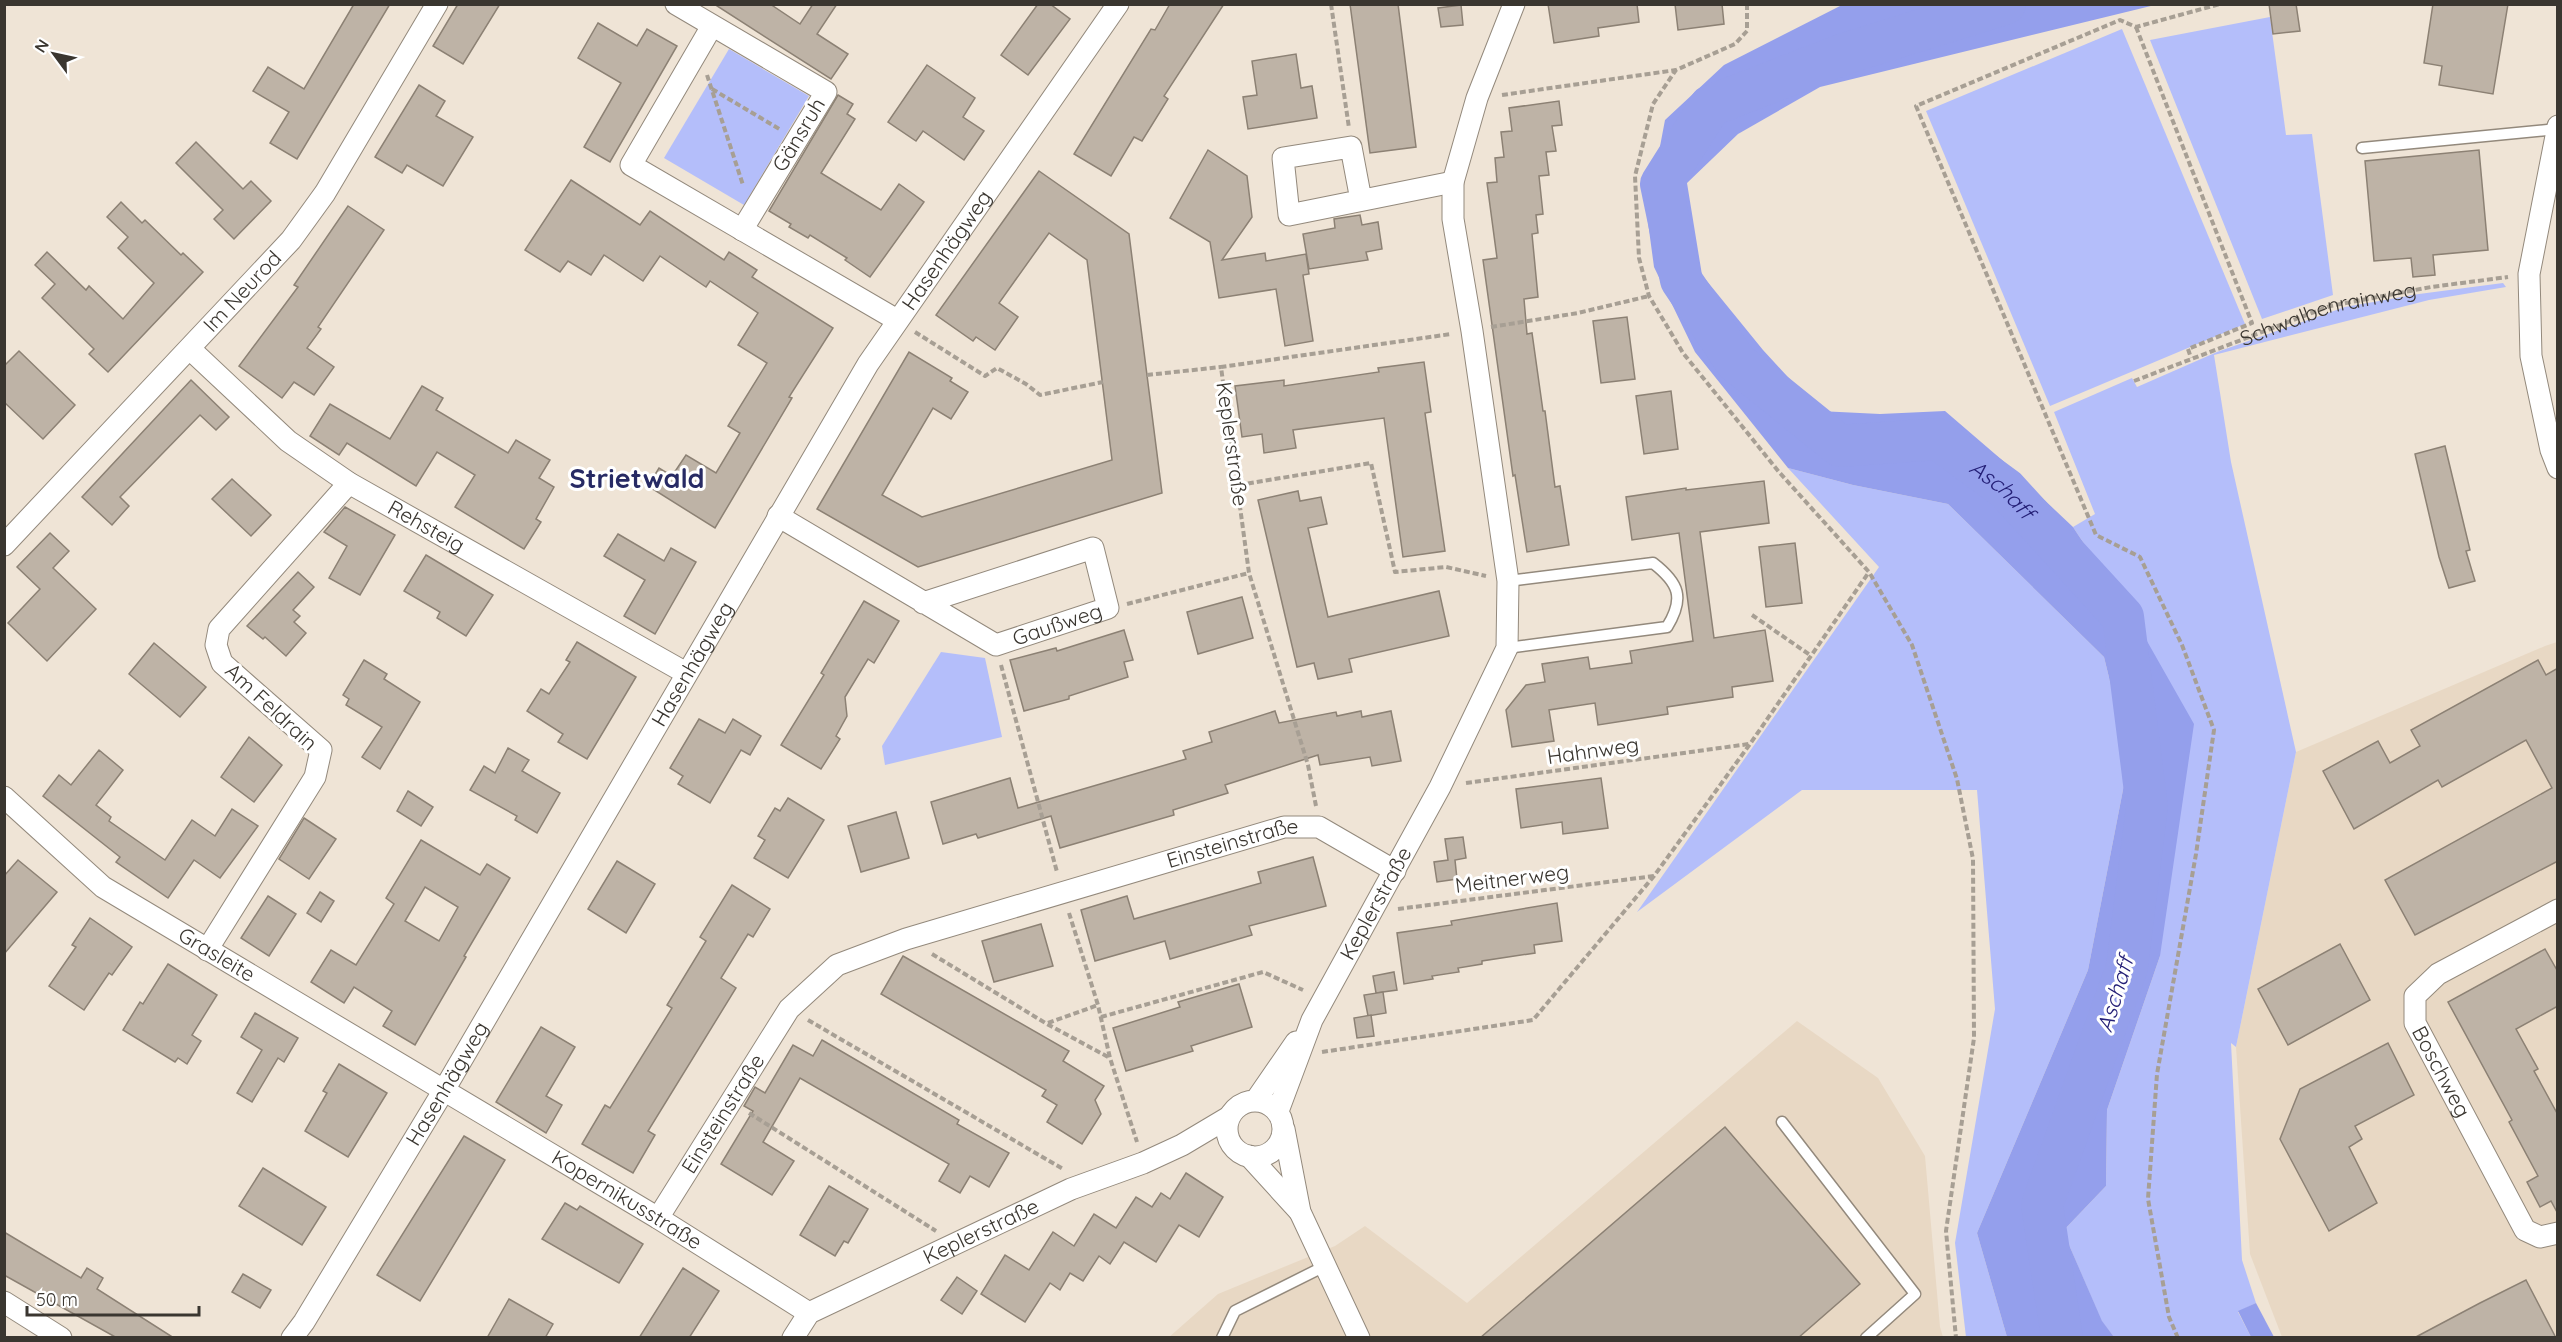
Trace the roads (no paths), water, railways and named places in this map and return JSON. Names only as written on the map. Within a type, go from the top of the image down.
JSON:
[{"type":"street","name":"Im Neurod","points":[[4,544],[291,240],[325,193],[437,4]]},
{"type":"street","name":"Gänsruh","points":[[676,4],[826,92],[747,221]]},
{"type":"street","name":"Hasenhägweg","points":[[292,1338],[304,1322],[444,1090],[868,364],[1118,4]]},
{"type":"street","name":"Keplerstraße","points":[[1249,1156],[1265,1155],[1273,1151],[1282,1138],[1281,1120],[1298,1055],[1312,1020],[1440,786],[1507,648],[1508,581],[1472,331],[1453,219],[1453,182],[1477,98],[1514,4]]},
{"type":"street","points":[[712,26],[631,165],[747,221],[897,320]]},
{"type":"street","points":[[2557,128],[2529,274],[2531,356],[2551,450],[2558,468]]},
{"type":"street","points":[[1361,201],[1351,147],[1283,158],[1289,215],[1361,201],[1453,182]]},
{"type":"street","name":"Rehsteig","points":[[190,349],[288,441],[349,483],[686,674]]},
{"type":"street","name":"Am Feldrain","points":[[207,950],[315,777],[321,750],[222,663],[216,645],[219,629],[349,483]]},
{"type":"street","name":"Gaußweg","points":[[778,516],[923,603],[996,645],[1108,608],[1093,548],[923,603]]},
{"type":"street","name":"Grasleite","points":[[4,797],[103,887],[444,1090]]},
{"type":"street","name":"Einsteinstraße","points":[[658,1218],[789,1009],[837,965],[906,939],[1284,827],[1319,827],[1395,871]]},
{"type":"street","name":"Boschweg","points":[[2558,910],[2438,974],[2415,996],[2415,1023],[2525,1230],[2540,1237],[2558,1233]]},
{"type":"street","name":"Keplerstraße","points":[[809,1313],[954,1242],[1071,1189],[1182,1145],[1230,1117],[1240,1104],[1256,1100],[1312,1020]]},
{"type":"street","name":"Kopernikusstraße","points":[[444,1090],[658,1218],[809,1313]]},
{"type":"street","points":[[1256,1100],[1272,1105],[1281,1120],[1300,1212],[1359,1338]]},
{"type":"street","points":[[1230,1117],[1227,1134],[1230,1143],[1235,1149],[1249,1156],[1300,1212]]},
{"type":"street","name":"Keplerstraße","points":[[1182,1145],[1230,1143]]},
{"type":"street","points":[[4,1302],[62,1338]]},
{"type":"street","points":[[793,1338],[809,1313]]},
{"type":"lane","points":[[2362,148],[2557,128]]},
{"type":"lane","points":[[1507,648],[1666,627],[1677,612],[1677,592],[1667,574],[1653,563],[1508,581]]},
{"type":"lane","points":[[1782,1122],[1915,1294],[1866,1338]]},
{"type":"lane","points":[[1222,1338],[1235,1311],[1325,1266]]},
{"type":"waterway","name":"Aschaff","points":[[2005,4],[1844,54],[1710,106],[1661,184],[1681,280],[1736,362],[1840,446],[1938,439],[2006,489],[2123,617],[2147,807],[2127,967],[2042,1205],[2062,1338]]},
{"type":"district","name":"Strietwald","points":[[637,479]]}]
